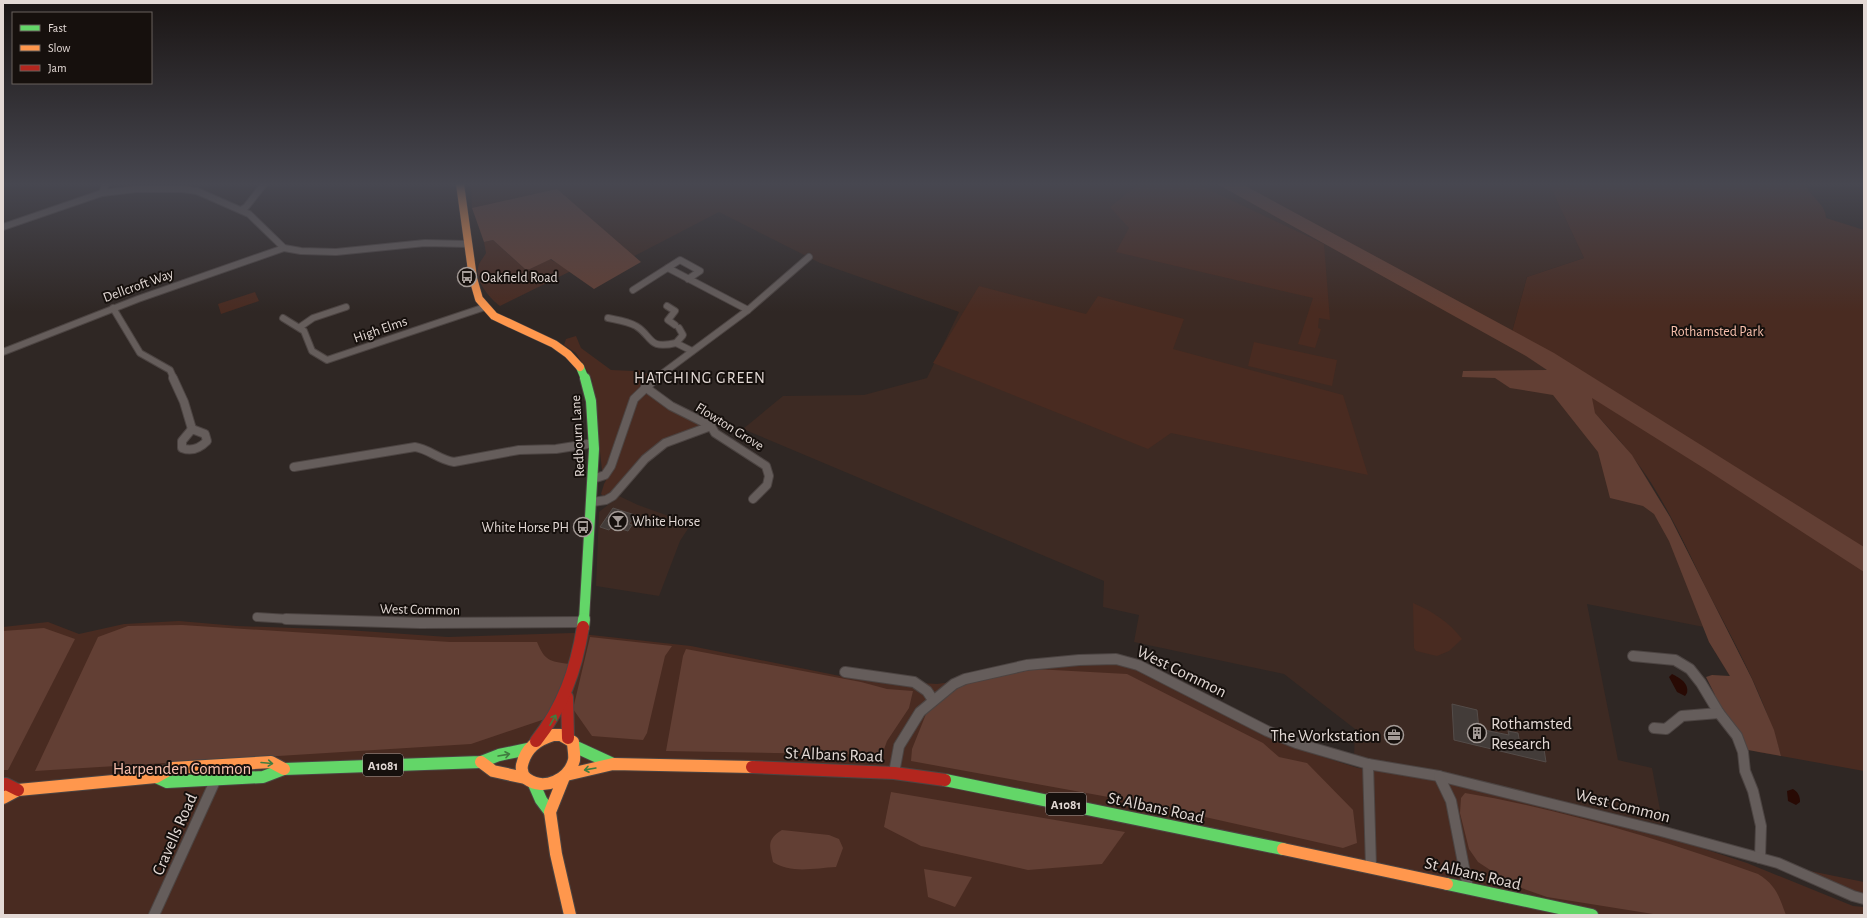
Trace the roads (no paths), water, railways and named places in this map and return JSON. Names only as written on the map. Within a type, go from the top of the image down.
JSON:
[{"type":"main road","name":"Redbourn Lane","points":[[466,227],[475,290],[485,307],[499,319],[557,346],[574,359],[583,371],[590,392],[594,444],[593,502],[589,574],[584,622],[577,662],[567,696],[548,727],[536,741]]},
{"type":"main road","name":"Redbourn Lane","points":[[567,696],[568,738]]},
{"type":"main road","points":[[525,778],[521,764],[528,749],[536,741],[553,735],[568,738]]},
{"type":"main road","name":"St Albans Road","points":[[568,738],[576,747],[613,764]]},
{"type":"main road","points":[[550,812],[565,776],[576,761],[576,747]]},
{"type":"main road","name":"A1081","points":[[156,777],[167,782],[216,780],[263,777],[284,769],[481,762],[499,755],[528,749]]},
{"type":"main road","name":"A1081","points":[[3,798],[18,790],[156,777],[172,768],[271,762],[284,769]]},
{"type":"main road","points":[[481,762],[493,771],[525,778],[534,784],[541,800],[550,812],[556,854],[570,915]]},
{"type":"main road","name":"St Albans Road","points":[[534,784],[549,784],[565,776],[613,764],[815,769],[894,773],[935,778],[1371,867],[1592,915]]},
{"type":"main road","name":"A1081","points":[[3,785],[6,784],[18,790]]},
{"type":"street","points":[[263,227],[284,248],[311,252],[428,243],[454,245],[468,244]]},
{"type":"street","name":"Dellcroft Way","points":[[3,352],[113,308],[284,248]]},
{"type":"street","points":[[593,479],[605,475],[611,466],[634,399],[645,387],[748,310],[809,257]]},
{"type":"street","points":[[633,290],[680,260],[700,270],[688,278]]},
{"type":"street","points":[[668,268],[748,310]]},
{"type":"street","points":[[608,318],[635,325],[649,340],[656,344],[669,345],[676,343],[683,335],[677,327],[668,320],[675,311],[667,306]]},
{"type":"street","points":[[283,318],[290,324],[300,327],[313,318],[346,307]]},
{"type":"street","name":"High Elms","points":[[300,327],[305,332],[310,350],[322,359],[332,360],[485,307]]},
{"type":"street","points":[[113,308],[140,353],[170,370],[184,402],[192,430]]},
{"type":"street","points":[[676,343],[692,351]]},
{"type":"street","name":"Flowton Grove","points":[[645,387],[671,406],[711,426],[715,433],[766,466],[770,475],[767,487],[753,499]]},
{"type":"street","points":[[593,502],[606,500],[613,496],[645,459],[664,443],[711,426]]},
{"type":"street","points":[[294,467],[415,447],[424,448],[445,461],[454,462],[519,450],[556,449],[594,444]]},
{"type":"street","name":"West Common","points":[[257,617],[348,622],[437,624],[584,622]]},
{"type":"street","points":[[1632,656],[1675,660],[1684,664],[1696,675],[1719,713],[1737,736],[1743,752],[1746,771],[1753,791],[1761,826],[1760,858]]},
{"type":"street","name":"West Common","points":[[894,773],[899,746],[920,712],[954,684],[965,679],[1027,665],[1079,660],[1116,659],[1138,665],[1267,731],[1296,743],[1368,764],[1439,776],[1635,824],[1760,858],[1797,871],[1853,896],[1864,899]]},
{"type":"street","points":[[845,672],[914,682],[927,691],[933,700]]},
{"type":"street","points":[[1654,728],[1666,729],[1682,716],[1719,713]]},
{"type":"street","points":[[1368,764],[1371,867]]},
{"type":"street","name":"Cravells Road","points":[[154,915],[216,780],[221,765]]},
{"type":"street","points":[[1439,776],[1451,801],[1468,889]]},
{"type":"place","name":"Oakfield Road","points":[[467,277]]},
{"type":"place","name":"White Horse","points":[[618,521]]},
{"type":"place","name":"White Horse PH","points":[[583,527]]},
{"type":"place","name":"Rothamsted Research","points":[[1477,733]]},
{"type":"place","name":"The Workstation","points":[[1394,735]]},
{"type":"district","name":"HATCHING GREEN","points":[[700,377]]},
{"type":"park label","name":"Rothamsted Park","points":[[1717,331]]},
{"type":"park label","name":"Harpenden Common","points":[[182,768]]}]
